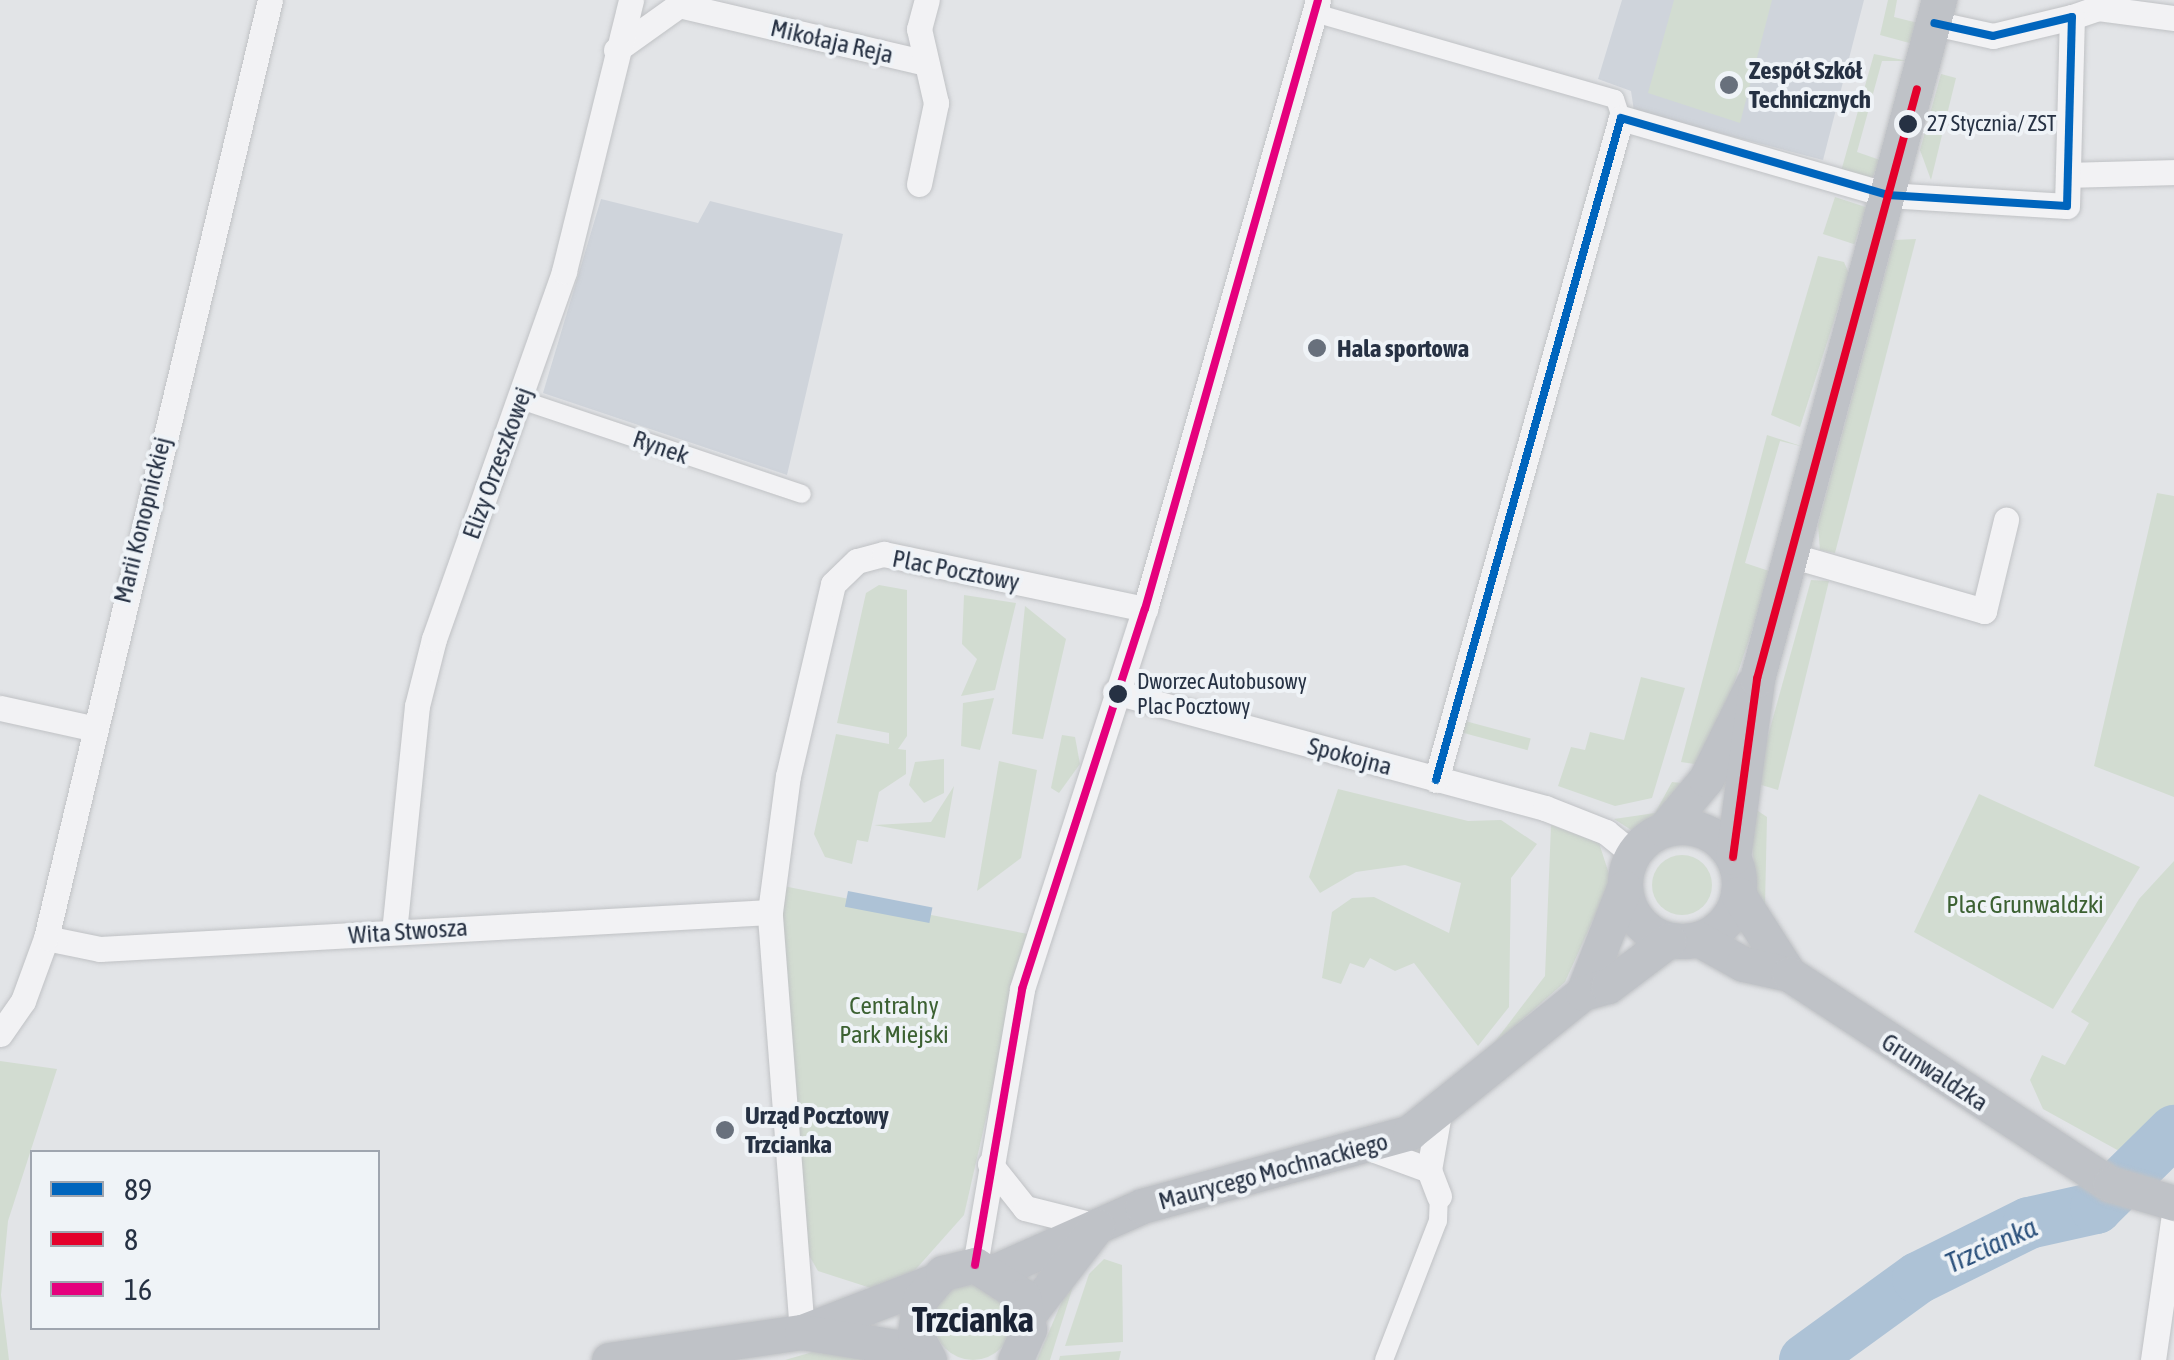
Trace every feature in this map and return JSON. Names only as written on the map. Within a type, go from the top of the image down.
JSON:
[{"type":"main road","points":[[1756,679],[1706,778],[1628,871],[1638,921],[1684,939],[1725,922],[1738,894],[1733,857],[1756,679],[1936,11]]},
{"type":"main road","points":[[1664,828],[1711,834],[1733,857]]},
{"type":"main road","name":"Maurycego Mochnackiego","points":[[1583,993],[1628,871]]},
{"type":"main road","name":"Grunwaldzka","points":[[1738,894],[1789,974]]},
{"type":"main road","name":"Maurycego Mochnackiego","points":[[802,1332],[930,1284],[986,1268],[1142,1206],[1372,1149],[1439,1113],[1583,993],[1608,986],[1684,939]]},
{"type":"main road","name":"Grunwaldzka","points":[[1684,939],[1744,964],[1789,974],[2083,1168],[2158,1199]]},
{"type":"main road","name":"Maurycego Mochnackiego","points":[[1014,1360],[1029,1314],[1097,1226]]},
{"type":"main road","points":[[986,1268],[1029,1314]]},
{"type":"main road","points":[[609,1360],[802,1332],[925,1355],[915,1316],[930,1284]]},
{"type":"street","name":"Marii Konopnickiej","points":[[0,1034],[24,1001],[46,938],[92,728],[270,0]]},
{"type":"street","name":"Elizy Orzeszkowej","points":[[394,932],[417,706],[564,271],[631,0]]},
{"type":"street","name":"Mikołaja Reja","points":[[919,184],[936,103],[926,63],[926,0]]},
{"type":"street","name":"Mikołaja Reja","points":[[616,50],[680,2],[926,63]]},
{"type":"street","points":[[986,1268],[990,1164],[1022,989],[1145,610],[1317,7],[1616,99],[1622,118],[1436,780]]},
{"type":"street","points":[[1936,11],[1993,36],[2098,8],[2174,18]]},
{"type":"street","points":[[1622,118],[1887,195],[2068,206],[2072,17]]},
{"type":"street","points":[[2068,176],[2174,172]]},
{"type":"street","name":"Rynek","points":[[520,400],[802,494]]},
{"type":"street","points":[[1790,555],[1984,611],[2006,520]]},
{"type":"street","name":"Plac Pocztowy","points":[[802,1332],[770,912],[784,794],[833,584],[857,561],[891,555],[1145,610]]},
{"type":"street","name":"Spokojna","points":[[1116,692],[1587,823],[1628,871]]},
{"type":"street","points":[[0,708],[92,728]]},
{"type":"street","name":"Wita Stwosza","points":[[46,938],[100,949],[770,912]]},
{"type":"street","points":[[1384,1360],[1438,1222],[1439,1196],[1429,1170],[1439,1113]]},
{"type":"street","points":[[1372,1149],[1429,1170]]},
{"type":"street","points":[[990,1164],[1025,1208],[1097,1226]]},
{"type":"street","points":[[2153,1360],[2174,1214]]},
{"type":"shaded area","name":"Zespół Szkół Technicznych","points":[[1622,0],[1864,0],[1823,160],[1634,111],[1631,91],[1598,79]]},
{"type":"shaded area","points":[[601,199],[698,223],[710,201],[843,234],[787,475],[543,393]]},
{"type":"green space","points":[[1674,0],[1772,0],[1740,123],[1648,93]]},
{"type":"green space","points":[[1888,0],[1897,0],[1894,17],[1918,23],[1913,44],[1880,35]]},
{"type":"green space","points":[[1874,54],[1908,61],[1882,61],[1857,152],[1880,160],[1871,181],[1840,175]]},
{"type":"green space","points":[[1941,74],[1956,78],[1931,180],[1920,150]]},
{"type":"green space","points":[[1835,197],[1866,207],[1854,244],[1823,234]]},
{"type":"green space","points":[[1916,239],[1835,553],[1820,550],[1818,525],[1894,240]]},
{"type":"green space","points":[[1818,256],[1844,262],[1849,274],[1800,427],[1771,415]]},
{"type":"green space","points":[[1767,435],[1804,447],[1780,441],[1745,563],[1769,571],[1752,631],[1714,742],[1701,765],[1681,762]]},
{"type":"green space","points":[[2157,493],[2174,496],[2174,797],[2094,766]]},
{"type":"green space","points":[[1811,580],[1829,581],[1778,790],[1755,783]]},
{"type":"green space","points":[[879,585],[907,590],[907,736],[898,749],[906,750],[906,774],[879,792],[868,842],[857,840],[852,864],[825,857],[814,834],[836,734],[889,744],[889,733],[837,723],[866,593]]},
{"type":"green space","points":[[964,595],[1016,603],[995,690],[961,696],[977,659],[962,644]]},
{"type":"green space","points":[[1025,606],[1066,639],[1043,739],[1012,734]]},
{"type":"green space","points":[[1641,677],[1685,688],[1652,798],[1615,806],[1558,786],[1571,747],[1585,750],[1590,732],[1624,740]]},
{"type":"green space","points":[[994,698],[980,750],[961,746],[963,703]]},
{"type":"green space","points":[[1465,721],[1531,739],[1528,750],[1462,733]]},
{"type":"green space","points":[[1062,735],[1075,737],[1080,764],[1059,793],[1051,788]]},
{"type":"green space","points":[[944,759],[944,793],[924,803],[909,785],[915,762]]},
{"type":"green space","points":[[999,761],[1037,770],[1021,858],[977,891]]},
{"type":"green space","points":[[1672,782],[1691,784],[1636,833],[1614,819],[1655,813]]},
{"type":"green space","points":[[954,786],[945,838],[874,825],[931,822]]},
{"type":"green space","points":[[1338,789],[1468,821],[1501,820],[1537,844],[1511,878],[1509,1007],[1478,1046],[1414,963],[1395,971],[1370,958],[1364,968],[1350,963],[1341,984],[1322,978],[1332,912],[1352,898],[1374,897],[1449,933],[1461,883],[1405,865],[1356,872],[1320,893],[1309,877]]},
{"type":"green space","name":"Plac Grunwaldzki","points":[[1979,794],[2140,867],[2053,1009],[1914,932]]},
{"type":"green space","points":[[1749,805],[1767,817],[1765,904],[1756,892]]},
{"type":"green space","points":[[1551,825],[1599,843],[1611,880],[1565,982],[1490,1048],[1545,976]]},
{"type":"green space","points":[[1682,855],[1704,863],[1712,885],[1704,907],[1682,915],[1660,907],[1652,885],[1660,863]]},
{"type":"green space","points":[[2174,861],[2174,1127],[2139,1162],[2043,1109],[2030,1080],[2042,1055],[2065,1065],[2089,1023],[2071,1012],[2139,899]]},
{"type":"green space","name":"Centralny Park Miejski","points":[[778,885],[1028,934],[964,1215],[908,1278],[877,1290],[818,1271],[803,1245]]},
{"type":"green space","points":[[0,1061],[57,1069],[8,1221],[1,1295],[9,1360],[0,1360]]},
{"type":"green space","points":[[1104,1259],[1122,1265],[1123,1342],[1065,1346],[1089,1274]]},
{"type":"green space","points":[[1075,1280],[1050,1360],[1037,1360],[1065,1294]]},
{"type":"green space","points":[[973,1282],[988,1285],[1000,1294],[1009,1306],[1009,1336],[1000,1348],[988,1357],[973,1360],[958,1357],[946,1348],[937,1336],[934,1321],[937,1306],[946,1294],[958,1285]]},
{"type":"green space","points":[[826,1348],[895,1360],[785,1360]]},
{"type":"green space","points":[[1121,1351],[1119,1360],[1059,1360],[1060,1356]]},
{"type":"water","points":[[848,891],[932,907],[929,923],[845,907]]},
{"type":"waterway","name":"Trzcianka","points":[[1805,1360],[1918,1278],[2029,1223],[2096,1208],[2174,1131]]},
{"type":"transit line","name":"16","points":[[975,1265],[1022,989],[1145,609],[1318,0]]},
{"type":"transit line","name":"89","points":[[1436,780],[1621,118],[1887,195],[2067,206],[2072,17],[1993,36],[1934,23]]},
{"type":"transit line","name":"8","points":[[1733,857],[1757,679],[1917,89]]},
{"type":"place","name":"Zespół Szkół Technicznych","points":[[1729,85]]},
{"type":"place","name":"27 Stycznia/ ZST","points":[[1908,124]]},
{"type":"place","name":"Hala sportowa","points":[[1317,348]]},
{"type":"place","name":"Dworzec Autobusowy Plac Pocztowy","points":[[1118,694]]},
{"type":"place","name":"Urząd Pocztowy Trzcianka","points":[[725,1130]]},
{"type":"district","name":"Trzcianka","points":[[973,1319]]}]
